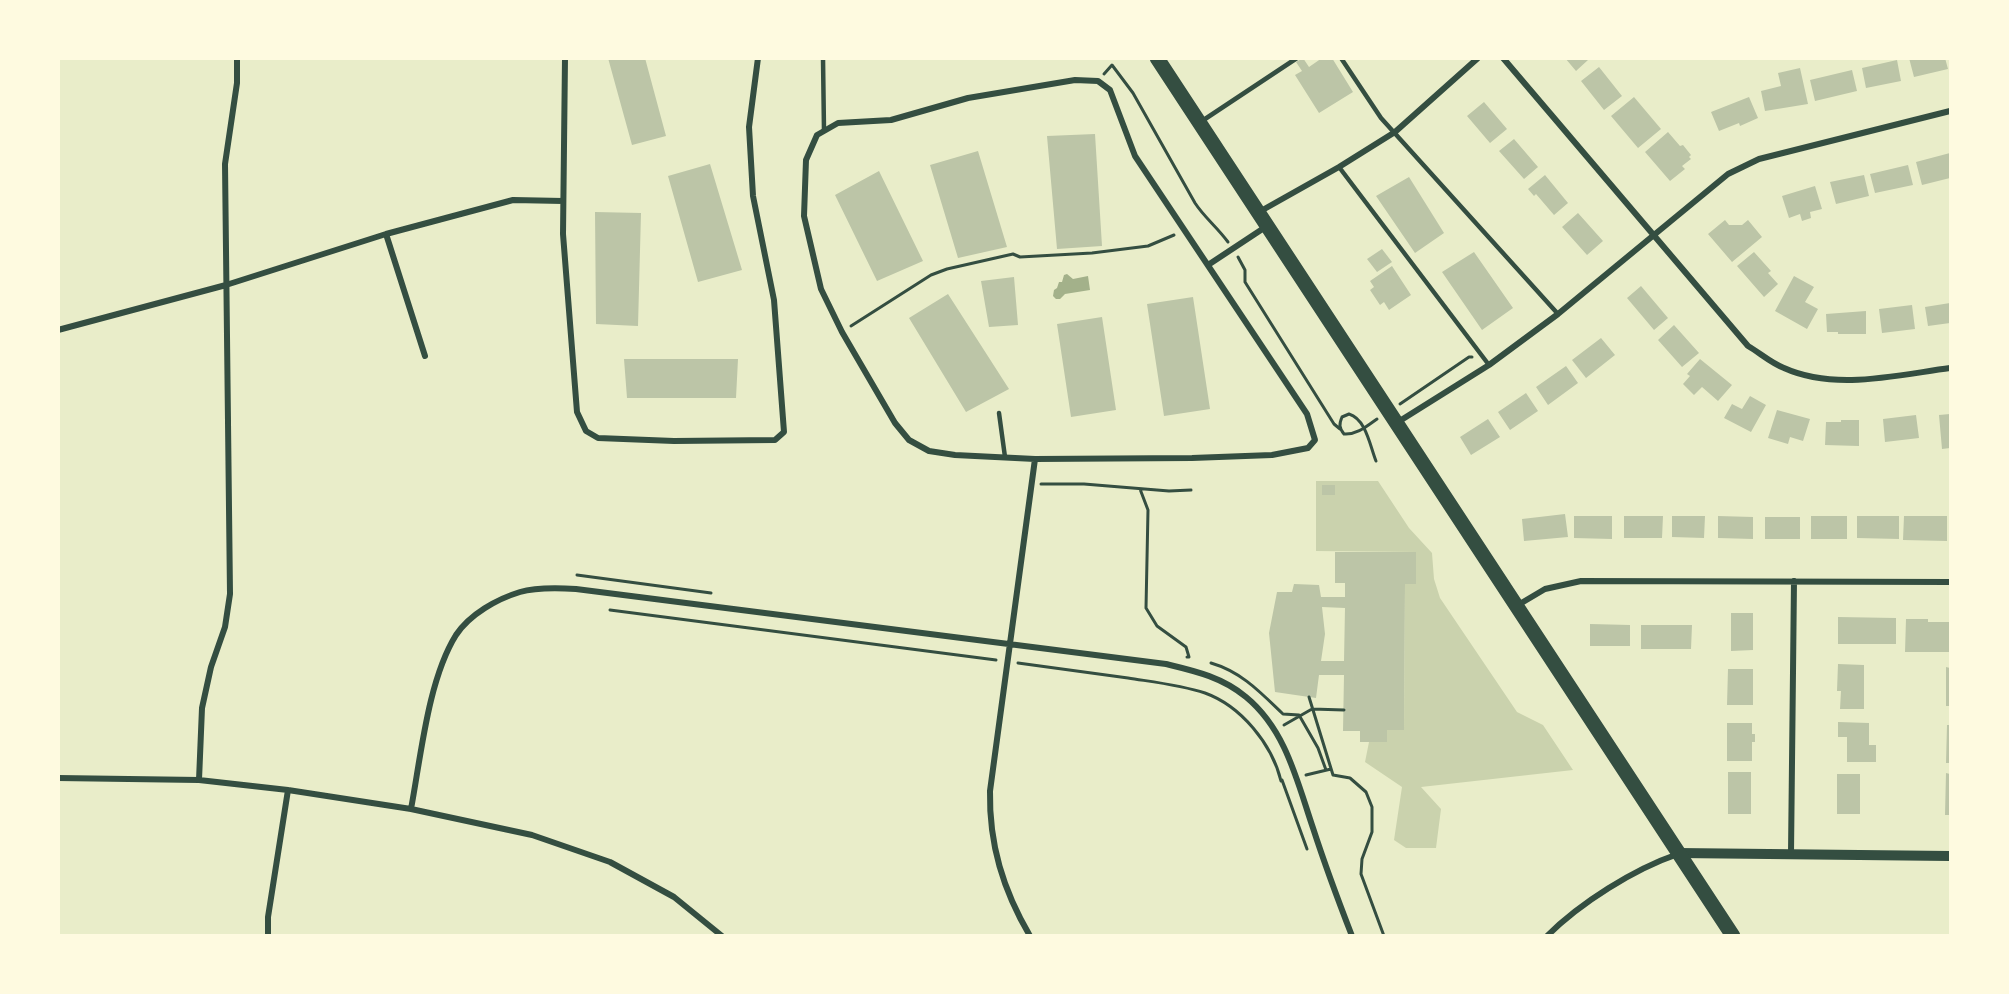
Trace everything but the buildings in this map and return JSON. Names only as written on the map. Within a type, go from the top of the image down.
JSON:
[{"type":"main road","points":[[1157,58],[1733,936]]},
{"type":"street","points":[[199,780],[202,708],[211,668],[225,627],[230,594],[225,164],[237,83],[237,58]]},
{"type":"street","points":[[565,58],[563,234],[577,412],[586,431],[598,438],[775,440],[784,432],[774,300],[753,196],[749,127],[758,58]]},
{"type":"street","points":[[1258,213],[1395,132],[1478,58]]},
{"type":"street","points":[[1503,58],[1748,346],[1784,368],[1819,378],[1853,380],[1950,368]]},
{"type":"street","points":[[1075,80],[1098,81],[1110,90],[1135,156],[1307,414],[1315,440],[1308,448],[1272,455],[1035,459],[954,455],[929,450],[909,440],[888,411],[842,332],[821,289],[804,216],[806,160],[817,135],[838,123],[891,120],[968,98],[1075,80]]},
{"type":"street","points":[[1398,423],[1489,364],[1558,314],[1728,174],[1759,159],[1950,111]]},
{"type":"street","points":[[58,330],[226,285],[386,234],[513,200],[563,201]]},
{"type":"street","points":[[1208,265],[1267,226]]},
{"type":"street","points":[[386,234],[425,356]]},
{"type":"street","points":[[1030,936],[1015,908],[1002,875],[995,851],[990,811],[992,767],[1035,459]]},
{"type":"street","points":[[1517,606],[1545,590],[1581,581],[1950,582]]},
{"type":"street","points":[[1791,853],[1794,581]]},
{"type":"street","points":[[411,809],[431,703],[442,663],[458,633],[485,607],[521,591],[576,589],[1167,664],[1210,675],[1245,696],[1266,716],[1276,730],[1294,770],[1352,936]]},
{"type":"street","points":[[58,778],[199,780],[288,790],[411,809],[532,835],[610,862],[674,897],[722,936]]},
{"type":"street","points":[[268,936],[268,916],[288,790]]},
{"type":"street","points":[[1547,936],[1580,908],[1623,880],[1653,862],[1678,853],[1950,856]]},
{"type":"lane","points":[[823,58],[824,131]]},
{"type":"lane","points":[[1199,123],[1297,58]]},
{"type":"lane","points":[[1341,58],[1380,118],[1558,314]]},
{"type":"lane","points":[[1339,167],[1489,364]]},
{"type":"lane","points":[[999,413],[1005,457]]},
{"type":"path","points":[[1098,81],[1112,65],[1133,93],[1163,150],[1204,216],[1216,226],[1233,249],[1245,270],[1245,282],[1334,424],[1344,434],[1356,433]]},
{"type":"path","points":[[842,332],[931,275],[947,269],[1013,254],[1020,257],[1092,253],[1148,246],[1184,231]]},
{"type":"path","points":[[1439,378],[1469,357],[1477,359]]},
{"type":"path","points":[[1340,429],[1342,417],[1349,414],[1356,416],[1367,435],[1376,462]]},
{"type":"path","points":[[1032,484],[1084,484],[1169,491],[1191,490]]},
{"type":"path","points":[[1140,489],[1148,510],[1146,608],[1157,626],[1186,647],[1189,657],[1177,656]]},
{"type":"path","points":[[577,575],[718,594]]},
{"type":"path","points":[[610,609],[1159,682],[1206,694],[1236,710],[1264,742],[1279,771],[1281,781]]},
{"type":"path","points":[[1309,697],[1333,775],[1350,778],[1366,792],[1372,807],[1372,832],[1362,859],[1361,874],[1384,936]]},
{"type":"path","points":[[1276,730],[1312,709],[1344,710]]},
{"type":"shaded area","points":[[1067,274],[1073,279],[1088,276],[1090,290],[1065,294],[1060,299],[1056,299],[1053,296],[1054,290]]},
{"type":"shaded area","points":[[1316,481],[1378,481],[1409,528],[1432,553],[1434,579],[1440,598],[1517,712],[1543,725],[1573,770],[1421,787],[1441,809],[1436,848],[1406,848],[1394,840],[1402,787],[1365,762],[1369,742],[1387,742],[1387,730],[1404,730],[1405,584],[1415,552],[1316,551]]}]
